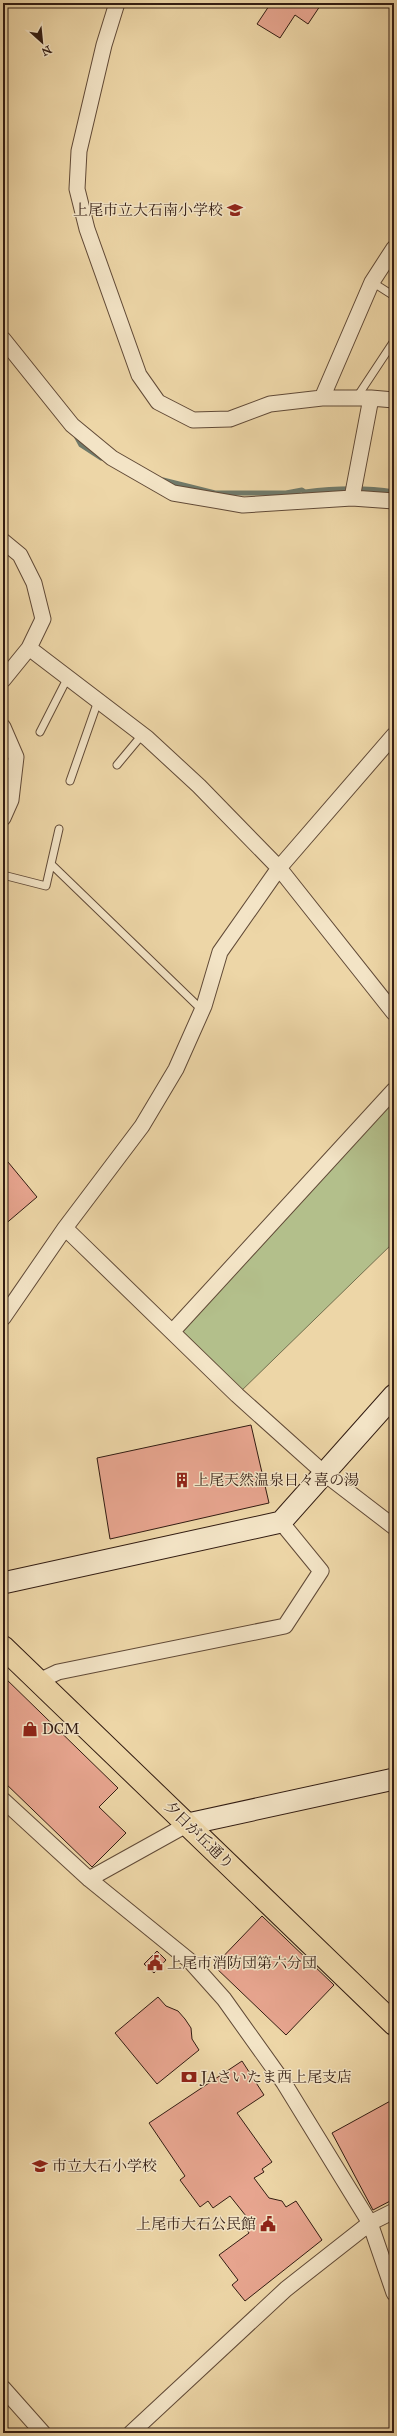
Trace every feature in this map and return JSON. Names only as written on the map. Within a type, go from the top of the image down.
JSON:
[{"type":"main road","name":"夕日が丘通り","points":[[3,1647],[394,2024]]},
{"type":"street","points":[[117,3],[104,44],[79,151],[77,189],[87,229],[139,375],[158,402],[193,420],[230,419],[270,404],[322,398],[394,400]]},
{"type":"street","points":[[322,398],[372,282],[394,248]]},
{"type":"street","points":[[3,339],[72,425],[112,458],[173,493],[243,505],[352,498],[394,501]]},
{"type":"street","points":[[352,498],[364,398]]},
{"type":"street","points":[[3,541],[20,555],[30,576],[43,619],[29,648],[3,680]]},
{"type":"street","points":[[29,648],[142,735],[199,786],[279,868],[394,1013]]},
{"type":"street","points":[[3,727],[16,757],[11,800],[3,818]]},
{"type":"street","points":[[3,1318],[65,1228],[142,1126],[176,1069],[202,1010],[220,952],[279,868],[394,734]]},
{"type":"street","points":[[172,1332],[394,1090]]},
{"type":"street","points":[[65,1228],[172,1332],[325,1474],[394,1527]]},
{"type":"street","points":[[3,1583],[281,1522],[394,1395]]},
{"type":"street","points":[[39,1681],[58,1672],[285,1626],[321,1571],[281,1522]]},
{"type":"street","points":[[90,1879],[188,1824],[394,1779]]},
{"type":"street","points":[[3,1800],[90,1879],[190,1961],[224,2000],[284,2083],[370,2223],[394,2293]]},
{"type":"street","points":[[131,2433],[286,2288],[370,2223],[394,2211]]},
{"type":"street","points":[[3,2388],[43,2433]]},
{"type":"lane","points":[[372,282],[394,296]]},
{"type":"lane","points":[[364,398],[394,341]]},
{"type":"lane","points":[[40,732],[68,677]]},
{"type":"lane","points":[[70,781],[98,700]]},
{"type":"lane","points":[[117,765],[142,735]]},
{"type":"lane","points":[[3,875],[46,886],[59,829]]},
{"type":"lane","points":[[51,864],[202,1010]]},
{"type":"green space","points":[[394,1090],[394,1242],[237,1395],[172,1332]]},
{"type":"building","points":[[271,3],[322,3],[308,24],[295,15],[280,38],[257,24]]},
{"type":"building","points":[[3,1156],[37,1197],[3,1226]]},
{"type":"building","name":"上尾天然温泉日々喜の湯","points":[[251,1425],[269,1503],[110,1539],[97,1458]]},
{"type":"building","name":"DCM","points":[[3,1676],[118,1788],[99,1807],[126,1833],[92,1867],[3,1781]]},
{"type":"building","points":[[262,1916],[334,1985],[286,2035],[214,1966]]},
{"type":"building","points":[[157,1951],[166,1960],[154,1973],[144,1964]]},
{"type":"building","points":[[158,1997],[166,2006],[178,2011],[185,2019],[191,2028],[192,2039],[199,2050],[157,2084],[115,2033]]},
{"type":"building","points":[[242,2061],[264,2095],[237,2113],[272,2162],[262,2169],[264,2172],[254,2178],[269,2198],[282,2201],[286,2207],[296,2201],[322,2240],[245,2301],[232,2285],[238,2280],[219,2255],[249,2233],[244,2224],[246,2216],[230,2196],[213,2208],[208,2201],[200,2207],[180,2180],[185,2176],[149,2123]]},
{"type":"building","points":[[394,2099],[394,2199],[373,2210],[332,2133]]},
{"type":"waterway","points":[[75,434],[81,445],[101,458]]},
{"type":"waterway","points":[[163,480],[215,493],[286,493],[302,490],[305,492],[350,489],[371,489],[394,492]]},
{"type":"place","name":"上尾市立大石南小学校","points":[[235,210]]},
{"type":"place","name":"上尾天然温泉日々喜の湯","points":[[182,1480]]},
{"type":"place","name":"DCM","points":[[30,1729]]},
{"type":"place","name":"上尾市消防団第六分団","points":[[155,1963]]},
{"type":"place","name":"JAさいたま西上尾支店","points":[[189,2077]]},
{"type":"place","name":"市立大石小学校","points":[[40,2166]]},
{"type":"place","name":"上尾市大石公民館","points":[[268,2224]]}]
